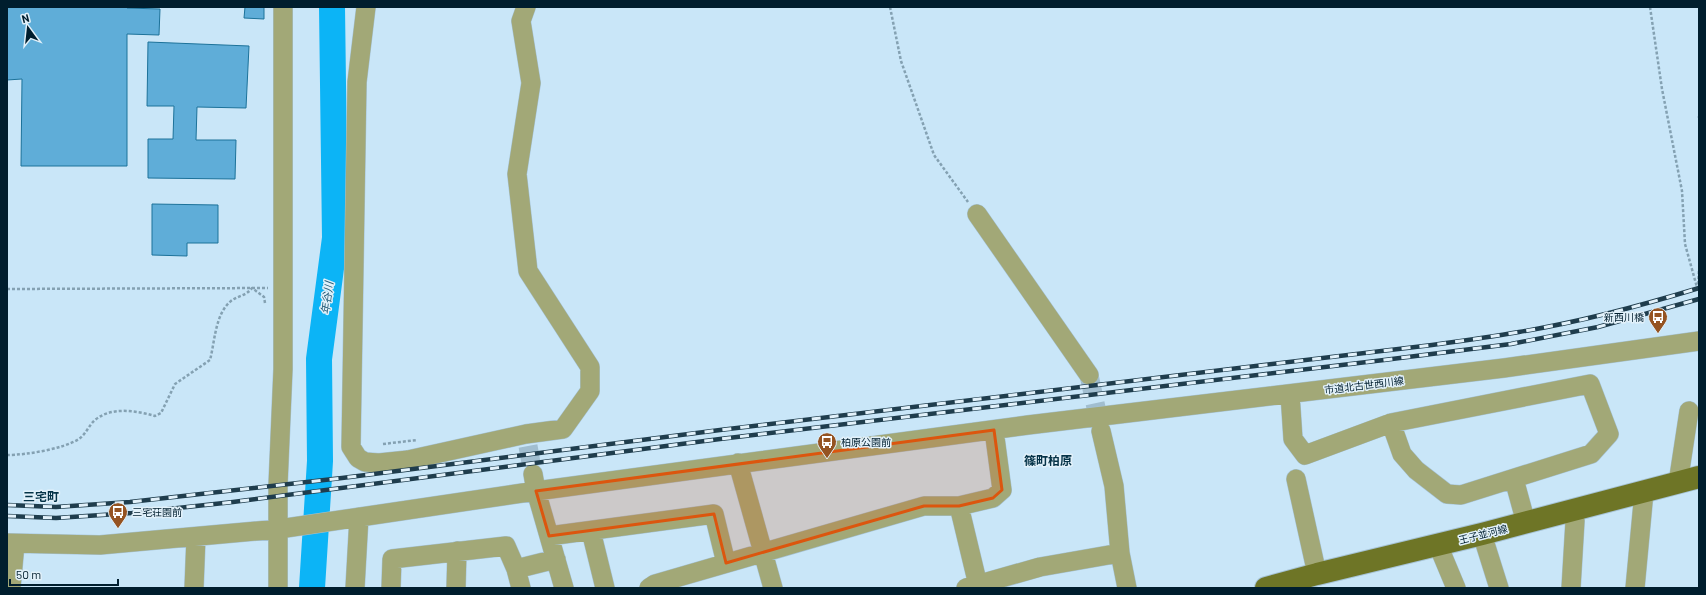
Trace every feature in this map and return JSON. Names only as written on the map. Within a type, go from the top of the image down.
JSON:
[{"type":"main road","name":"王子並河線","points":[[1266,588],[1526,523],[1689,480]]},
{"type":"street","points":[[278,588],[285,528],[278,496],[283,288],[283,7]]},
{"type":"street","points":[[366,7],[357,82],[351,447],[358,458],[365,462],[378,463],[408,460],[527,440],[563,429],[590,391],[590,367],[528,271],[517,174],[531,83],[521,21],[526,7]]},
{"type":"street","points":[[977,214],[1089,375]]},
{"type":"street","name":"市道北古世西川線","points":[[11,543],[100,545],[285,528],[350,519],[535,483],[738,463],[1028,425],[1504,368],[1698,342]]},
{"type":"street","points":[[1290,394],[1293,440],[1305,455],[1391,423],[1590,384],[1610,434],[1591,454],[1461,495],[1447,494],[1416,470],[1402,454],[1391,423]]},
{"type":"street","points":[[1689,411],[1689,480]]},
{"type":"street","points":[[649,588],[655,584],[924,506],[959,506],[993,498],[1002,490],[994,430]]},
{"type":"street","points":[[1101,431],[1114,486],[1120,553],[1127,588]]},
{"type":"street","points":[[738,463],[773,588]]},
{"type":"street","points":[[1296,479],[1318,574]]},
{"type":"street","points":[[1514,479],[1526,523]]},
{"type":"street","points":[[535,483],[564,588]]},
{"type":"street","points":[[1635,588],[1644,492]]},
{"type":"street","points":[[959,506],[972,586],[1040,567],[1120,553]]},
{"type":"street","points":[[1571,588],[1575,521],[1573,510]]},
{"type":"street","points":[[549,536],[714,514],[726,563]]},
{"type":"street","points":[[350,519],[354,588]]},
{"type":"street","points":[[591,531],[605,588]]},
{"type":"street","points":[[1482,534],[1499,588]]},
{"type":"street","points":[[194,588],[196,537]]},
{"type":"street","points":[[11,543],[11,588]]},
{"type":"street","points":[[1438,545],[1456,588]]},
{"type":"street","points":[[391,588],[392,559],[506,546],[516,569],[521,588]]},
{"type":"street","points":[[456,588],[457,551]]},
{"type":"street","points":[[516,569],[556,559]]},
{"type":"path","points":[[890,7],[901,60],[934,155],[977,214]]},
{"type":"path","points":[[1650,7],[1662,88],[1682,191],[1685,244],[1698,291],[1699,269]]},
{"type":"path","points":[[252,288],[264,298],[266,304]]},
{"type":"path","points":[[7,456],[50,450],[80,438],[96,419],[113,412],[137,411],[155,416],[161,413],[175,384],[210,360],[219,316],[231,301],[247,294],[252,288]]},
{"type":"path","points":[[7,289],[283,288]]},
{"type":"highlighted area","points":[[994,430],[1002,490],[993,498],[959,506],[924,506],[726,563],[714,514],[549,536],[536,491]]},
{"type":"building","points":[[7,7],[127,7],[160,9],[159,35],[127,34],[127,166],[21,166],[22,79],[7,80]]},
{"type":"building","points":[[245,7],[264,7],[264,19],[244,18]]},
{"type":"building","points":[[148,42],[249,46],[246,108],[197,107],[196,140],[236,140],[235,179],[148,178],[148,139],[173,139],[174,106],[147,106]]},
{"type":"building","points":[[152,204],[218,205],[218,243],[187,243],[187,256],[152,255]]},
{"type":"waterway","name":"年谷川","points":[[312,588],[320,461],[319,359],[335,238],[332,7]]},
{"type":"tunnel","points":[[1089,375],[1101,431]]},
{"type":"tunnel","points":[[528,446],[533,474]]},
{"type":"railway","points":[[7,505],[56,507],[130,502],[342,478],[720,430],[1432,345],[1542,328],[1632,307],[1699,288]]},
{"type":"railway","points":[[7,516],[56,518],[132,513],[233,502],[720,439],[1511,344],[1598,327],[1699,299]]},
{"type":"place","name":"新西川橋","points":[[1658,334]]},
{"type":"place","name":"柏原公園前","points":[[827,459]]},
{"type":"place","name":"三宅荘園前","points":[[118,529]]},
{"type":"district","name":"篠町柏原","points":[[1048,461]]},
{"type":"district","name":"三宅町","points":[[41,497]]}]
